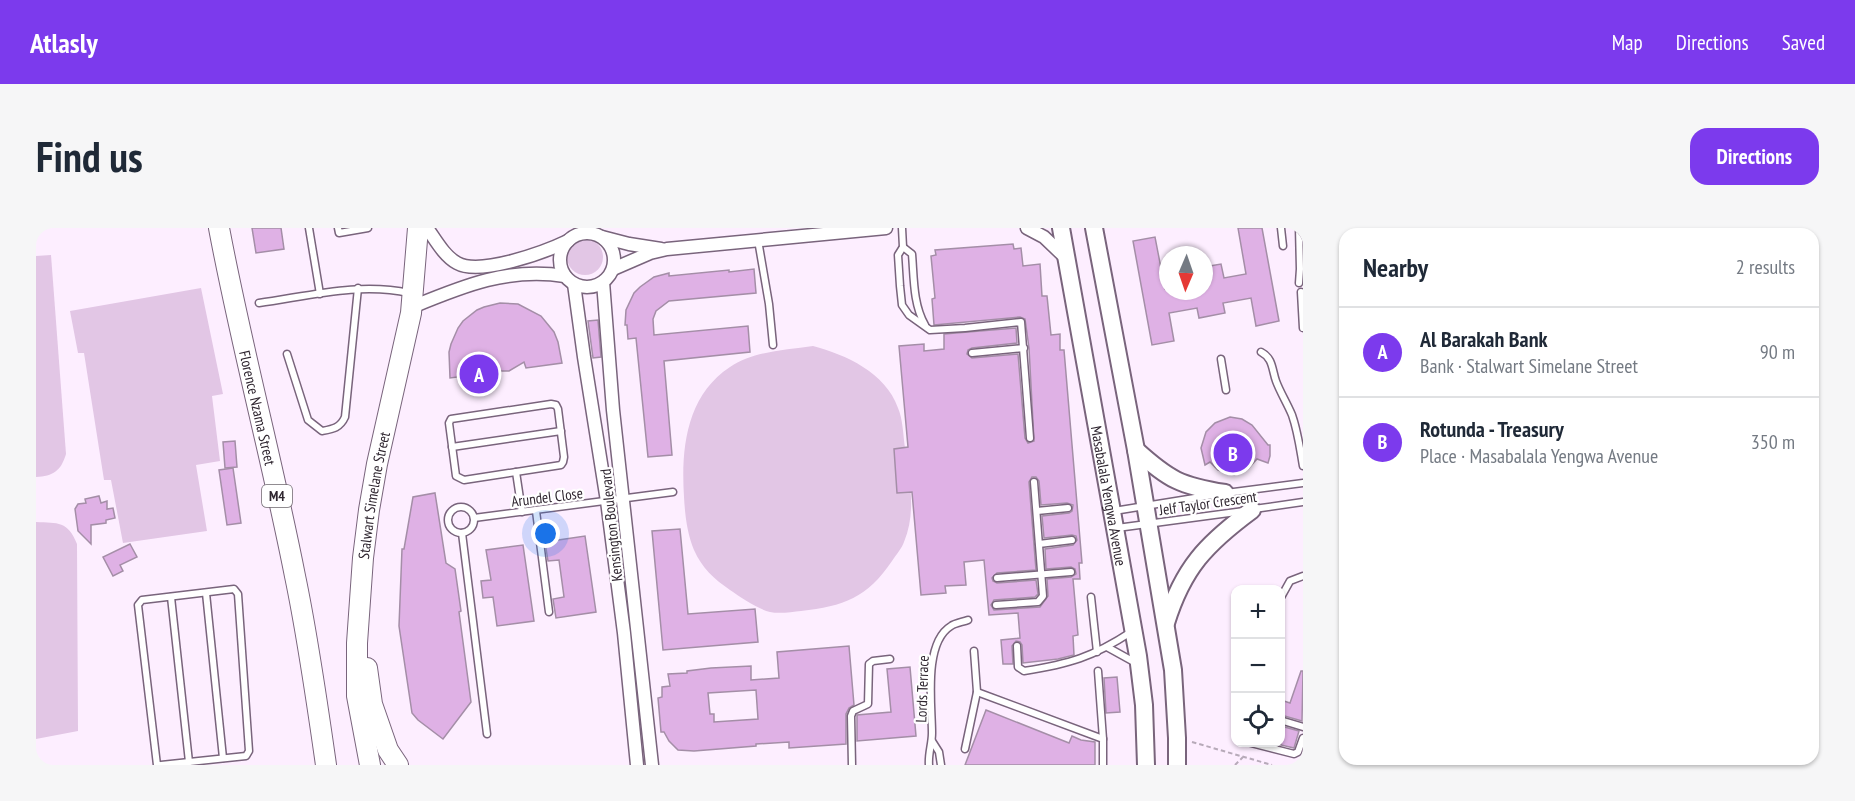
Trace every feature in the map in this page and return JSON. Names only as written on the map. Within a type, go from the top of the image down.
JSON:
[{"type":"highway","name":"Florence Nzama Street","points":[[219,228],[228,278],[295,576],[310,656],[326,765]]},
{"type":"highway","name":"Stalwart Simelane Street","points":[[370,765],[357,696],[357,643],[369,510],[412,300],[418,228]]},
{"type":"highway","points":[[357,643],[368,669],[372,704],[380,730],[388,750],[398,765]]},
{"type":"highway","points":[[314,765],[319,751],[321,726]]},
{"type":"main road","name":"Masabalala Yengwa Avenue","points":[[1061,228],[1134,630],[1144,705],[1146,765]]},
{"type":"main road","points":[[1094,228],[1136,450],[1173,670],[1177,765]]},
{"type":"main road","points":[[1136,450],[1177,482],[1199,489],[1225,493]]},
{"type":"main road","points":[[1165,628],[1178,590],[1194,562],[1220,534],[1252,510]]},
{"type":"street","points":[[427,228],[452,260],[467,266],[513,261],[550,249],[587,231],[628,244],[667,249]]},
{"type":"street","points":[[412,300],[516,274],[542,273],[589,287],[603,282],[613,269],[650,253],[667,249],[886,228]]},
{"type":"street","points":[[1027,228],[1044,237],[1067,259]]},
{"type":"street","points":[[601,237],[611,247],[613,269]]},
{"type":"street","points":[[568,241],[563,247],[560,267],[569,280]]},
{"type":"street","name":"Kensington Boulevard","points":[[569,280],[607,501],[638,765]]},
{"type":"street","name":"Kensington Boulevard","points":[[603,282],[609,367],[652,765]]},
{"type":"lane","points":[[309,228],[320,294]]},
{"type":"lane","points":[[338,228],[339,233],[368,228]]},
{"type":"lane","points":[[902,228],[903,247],[898,255],[903,305],[909,315],[930,330],[1021,322],[1030,438]]},
{"type":"lane","points":[[1281,228],[1283,246]]},
{"type":"lane","points":[[1299,228],[1299,283]]},
{"type":"lane","points":[[758,240],[769,304],[773,345]]},
{"type":"lane","points":[[903,247],[912,254],[918,314],[927,328]]},
{"type":"lane","points":[[287,354],[308,420],[322,431],[341,424],[345,417],[358,288]]},
{"type":"lane","points":[[260,303],[358,288],[394,290],[412,300]]},
{"type":"lane","points":[[1301,292],[1303,328]]},
{"type":"lane","points":[[972,352],[1024,348]]},
{"type":"lane","points":[[1262,352],[1270,360],[1276,381],[1293,417],[1303,466]]},
{"type":"lane","points":[[1221,359],[1226,390]]},
{"type":"lane","points":[[551,404],[556,405],[561,431],[564,457],[561,465],[464,480],[458,479],[455,474],[449,423],[451,419],[551,404]]},
{"type":"lane","points":[[452,447],[561,431]]},
{"type":"lane","points":[[516,471],[522,512]]},
{"type":"lane","points":[[996,605],[1038,602],[1043,596],[1034,482]]},
{"type":"lane","name":"Jelf Taylor Crescent","points":[[1113,511],[1303,483]]},
{"type":"lane","name":"Arundel Close","points":[[474,518],[673,492]]},
{"type":"lane","name":"Jelf Taylor Crescent","points":[[1116,528],[1303,502]]},
{"type":"lane","points":[[460,507],[470,511],[474,518],[471,529],[462,533],[449,526],[448,521],[451,512],[460,507]]},
{"type":"lane","points":[[1037,511],[1068,508]]},
{"type":"lane","points":[[536,511],[549,612]]},
{"type":"lane","points":[[462,533],[487,734]]},
{"type":"lane","points":[[1039,544],[1072,540]]},
{"type":"lane","points":[[997,578],[1071,572]]},
{"type":"lane","points":[[1285,591],[1290,581],[1303,576]]},
{"type":"lane","points":[[234,589],[238,594],[249,751],[246,756],[159,765],[138,605],[142,600],[206,593],[234,589]]},
{"type":"lane","points":[[206,593],[223,758]]},
{"type":"lane","points":[[171,597],[189,762]]},
{"type":"lane","points":[[1091,597],[1097,652]]},
{"type":"lane","name":"Lords Terrace","points":[[929,765],[928,756],[932,741],[933,653],[946,630],[951,626],[968,621]]},
{"type":"lane","points":[[1017,646],[1018,667],[1024,671],[1075,661],[1107,647],[1134,630]]},
{"type":"lane","points":[[1107,647],[1139,665]]},
{"type":"lane","points":[[965,749],[977,692],[974,651]]},
{"type":"lane","points":[[852,765],[851,716],[853,711],[868,704],[869,664],[873,661],[890,659]]},
{"type":"lane","points":[[1098,671],[1103,765]]},
{"type":"lane","points":[[977,692],[1103,739]]},
{"type":"lane","points":[[1285,721],[1303,727]]},
{"type":"lane","points":[[1267,747],[1294,754],[1298,752],[1303,738]]},
{"type":"lane","name":"Lords Terrace","points":[[932,741],[939,752],[941,765]]},
{"type":"path","points":[[1177,738],[1272,765]]},
{"type":"path","points":[[1235,765],[1243,757]]},
{"type":"shaded area","points":[[585,239],[598,244],[603,257],[598,270],[585,275],[572,270],[567,257],[572,244]]},
{"type":"shaded area","points":[[51,255],[66,454],[62,465],[56,471],[36,477],[36,256]]},
{"type":"shaded area","points":[[201,288],[223,394],[212,396],[220,461],[196,465],[207,531],[123,543],[111,480],[104,480],[84,353],[78,353],[70,311]]},
{"type":"shaded area","points":[[813,346],[838,354],[863,367],[884,384],[892,395],[902,422],[910,483],[910,519],[900,549],[883,574],[864,592],[830,606],[774,613],[755,606],[724,586],[709,573],[697,556],[690,537],[685,510],[683,479],[686,442],[695,408],[715,379],[730,367],[759,354]]},
{"type":"shaded area","points":[[36,522],[66,527],[74,536],[77,544],[78,731],[36,739]]},
{"type":"building","points":[[252,228],[281,228],[284,249],[256,253]]},
{"type":"building","points":[[1238,228],[1262,228],[1279,321],[1256,326],[1251,298],[1223,303],[1225,313],[1199,318],[1197,308],[1169,313],[1174,341],[1152,345],[1133,241],[1155,237],[1159,258],[1159,300],[1213,300],[1213,265],[1221,264],[1224,278],[1246,274]]},
{"type":"building","points":[[1013,244],[1014,249],[1021,248],[1023,266],[1040,264],[1042,296],[1047,296],[1051,335],[1060,334],[1060,350],[1064,350],[1082,563],[1079,563],[1080,579],[1073,579],[1078,635],[1073,636],[1074,655],[1023,663],[1022,645],[1016,641],[1012,646],[1013,664],[1003,664],[1001,640],[1020,638],[1018,613],[989,615],[984,560],[964,562],[966,585],[945,586],[946,593],[921,595],[912,492],[897,493],[894,449],[908,447],[899,346],[924,344],[924,351],[944,349],[944,334],[1016,328],[1017,343],[972,348],[967,354],[972,358],[1018,354],[1025,438],[1028,443],[1034,441],[1029,348],[1025,319],[1020,317],[934,325],[932,299],[935,298],[931,256],[936,255],[935,250]],"holes":[[[1032,477],[1036,477],[1039,481],[1041,505],[1067,503],[1073,505],[1069,513],[1042,516],[1044,538],[1072,535],[1076,536],[1077,540],[1073,545],[1045,549],[1046,569],[1071,567],[1075,569],[1076,574],[1071,577],[1047,579],[1048,596],[1040,607],[994,610],[991,605],[994,600],[1035,597],[1038,594],[1036,580],[997,583],[992,578],[997,573],[1036,570],[1029,482]]]},
{"type":"building","points":[[754,269],[756,293],[669,301],[656,311],[653,319],[654,335],[748,326],[750,352],[664,361],[672,455],[648,457],[636,338],[628,339],[627,325],[625,325],[626,310],[634,293],[654,277],[669,273],[669,276]]},
{"type":"building","points":[[500,303],[518,304],[541,316],[554,332],[562,363],[526,368],[524,362],[509,371],[487,369],[488,373],[450,378],[449,352],[458,328],[477,310]]},
{"type":"building","points":[[598,320],[601,357],[593,358],[588,321]]},
{"type":"building","points":[[1230,417],[1242,419],[1252,425],[1270,445],[1268,463],[1257,459],[1248,469],[1234,475],[1218,470],[1210,462],[1205,465],[1201,448],[1206,432],[1215,423]]},
{"type":"building","points":[[235,441],[237,467],[225,468],[223,442]]},
{"type":"building","points":[[233,468],[241,523],[227,525],[219,470]]},
{"type":"building","points":[[435,493],[446,563],[455,569],[471,702],[443,739],[412,713],[399,626],[402,549],[404,549],[413,497]]},
{"type":"building","points":[[99,496],[101,503],[107,501],[107,509],[113,508],[115,518],[106,520],[106,523],[91,525],[91,544],[78,531],[75,509],[78,504],[86,503],[85,499]]},
{"type":"building","points":[[680,529],[688,614],[755,609],[758,642],[663,650],[652,531]]},
{"type":"building","points":[[585,536],[596,612],[556,618],[553,599],[564,597],[559,560],[548,561],[545,542]]},
{"type":"building","points":[[130,544],[137,557],[120,565],[123,571],[113,576],[103,557]]},
{"type":"building","points":[[523,545],[534,621],[497,626],[493,597],[483,598],[481,581],[491,580],[486,550]]},
{"type":"building","points":[[849,646],[854,705],[846,714],[846,744],[789,748],[789,742],[694,751],[678,750],[664,732],[661,732],[658,698],[662,697],[662,687],[670,686],[668,674],[711,668],[751,666],[751,680],[779,678],[777,652]],"holes":[[[756,690],[758,719],[714,722],[714,714],[710,714],[708,693]]]},
{"type":"building","points":[[910,667],[916,736],[857,741],[857,715],[891,712],[887,669]]},
{"type":"building","points":[[1301,671],[1303,671],[1302,721],[1285,716],[1285,701],[1290,703]]},
{"type":"building","points":[[1117,677],[1120,712],[1106,713],[1104,678]]},
{"type":"building","points":[[986,710],[1069,743],[1072,736],[1095,742],[1095,765],[965,765]]},
{"type":"building","points":[[1285,727],[1299,731],[1294,748],[1285,746]]},
{"type":"place","name":"Al Barakah Bank","points":[[479,374]]},
{"type":"place","name":"Rotunda - Treasury","points":[[1233,453]]}]
